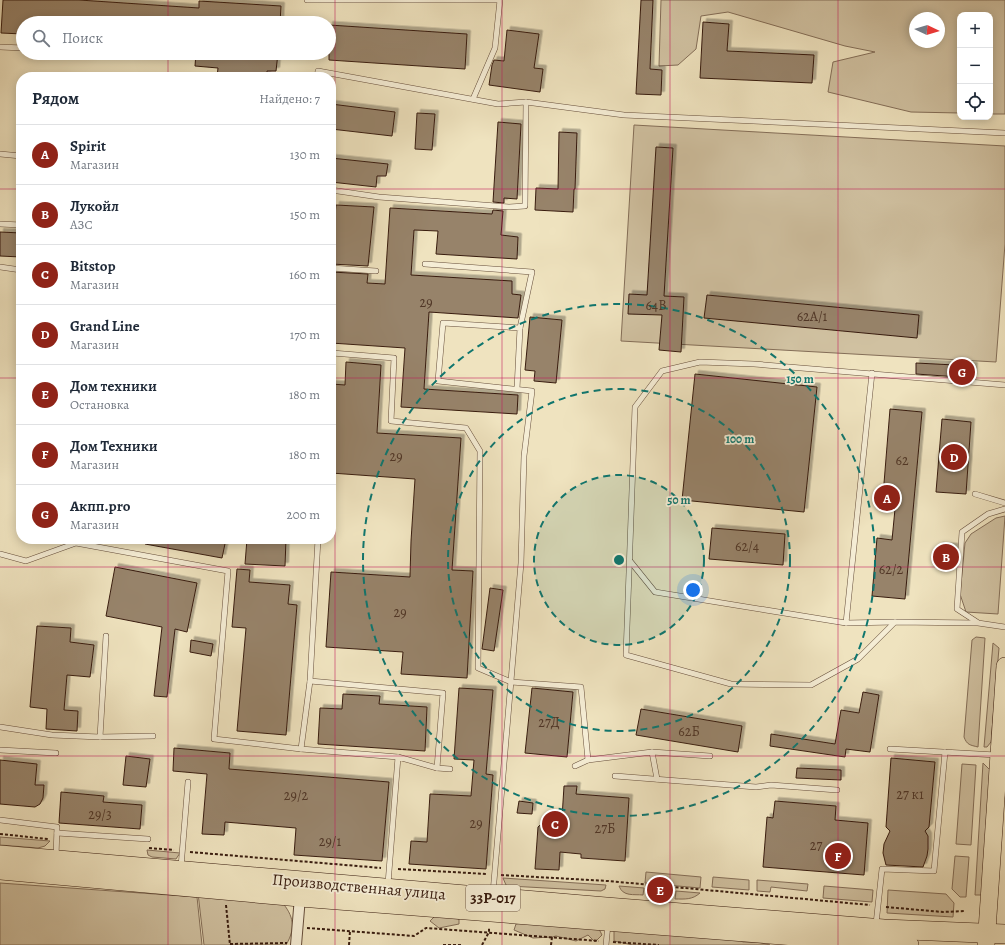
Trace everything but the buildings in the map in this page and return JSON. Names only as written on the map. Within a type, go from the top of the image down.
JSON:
[{"type":"highway","name":"Производственная улица","points":[[0,855],[388,889],[609,921],[783,940],[909,945]]},
{"type":"highway","name":"Производственная улица","points":[[0,870],[300,897],[491,905],[876,928],[986,939],[1005,934]]},
{"type":"main road","points":[[986,939],[1002,756],[1005,666]]},
{"type":"street","points":[[296,944],[300,897]]},
{"type":"lane","points":[[307,0],[500,0],[496,48],[473,100]]},
{"type":"lane","points":[[0,47],[16,48]]},
{"type":"lane","points":[[336,74],[498,104],[526,102],[624,115],[1005,133]]},
{"type":"lane","points":[[336,191],[379,197],[509,207],[525,206],[526,102]]},
{"type":"lane","points":[[0,154],[16,156]]},
{"type":"lane","points":[[0,224],[16,224]]},
{"type":"lane","points":[[425,264],[532,272],[520,328],[517,389]]},
{"type":"lane","points":[[0,268],[16,270]]},
{"type":"lane","points":[[336,268],[376,271]]},
{"type":"lane","points":[[491,905],[495,875],[522,563],[524,456],[532,391],[438,381],[443,323],[520,328]]},
{"type":"lane","points":[[336,353],[394,358],[391,422],[466,428],[480,450],[478,668],[511,682],[581,686],[588,760]]},
{"type":"lane","points":[[895,622],[858,659],[811,685],[731,684],[626,655],[635,407],[662,370],[700,362],[754,364],[1005,385]]},
{"type":"lane","points":[[846,623],[872,374]]},
{"type":"lane","points":[[975,494],[1005,503]]},
{"type":"lane","points":[[978,623],[956,609],[962,532],[988,514],[1005,509]]},
{"type":"lane","points":[[0,554],[26,561],[73,544]]},
{"type":"lane","points":[[81,544],[228,571],[214,739],[301,749],[398,757],[437,768],[450,769]]},
{"type":"lane","points":[[301,749],[310,681],[318,544]]},
{"type":"lane","points":[[630,560],[655,592],[846,623],[978,623],[1005,627]]},
{"type":"lane","points":[[100,737],[106,636]]},
{"type":"lane","points":[[310,681],[443,693],[437,768]]},
{"type":"lane","points":[[0,727],[52,735],[100,737],[153,736]]},
{"type":"lane","points":[[890,749],[1002,756]]},
{"type":"lane","points":[[0,750],[56,754]]},
{"type":"lane","points":[[652,752],[657,779]]},
{"type":"lane","points":[[575,766],[588,760],[652,752],[710,756]]},
{"type":"lane","points":[[876,928],[882,869],[934,871],[945,752]]},
{"type":"lane","points":[[388,889],[398,757]]},
{"type":"lane","points":[[615,776],[756,787],[771,785],[837,790]]},
{"type":"lane","points":[[181,871],[188,782]]},
{"type":"lane","points":[[0,820],[57,827],[56,860]]},
{"type":"lane","points":[[57,833],[148,839]]},
{"type":"lane","points":[[606,943],[609,921]]},
{"type":"path","points":[[0,834],[57,840]]},
{"type":"path","points":[[143,848],[390,868],[608,882],[943,912],[965,910]]},
{"type":"path","points":[[224,890],[230,945],[296,944]]},
{"type":"path","points":[[482,945],[489,932],[491,905]]},
{"type":"path","points":[[297,927],[414,936],[426,928],[552,937],[606,943],[659,945]]},
{"type":"path","points":[[349,945],[350,931]]},
{"type":"path","points":[[551,945],[552,937]]},
{"type":"path","points":[[443,945],[461,945]]},
{"type":"shaded area","points":[[661,0],[1005,0],[1005,114],[993,114],[993,12],[957,12],[957,113],[911,112],[828,92],[833,62],[875,52],[845,46],[728,12],[701,16],[696,49],[678,65],[659,66]]},
{"type":"shaded area","points":[[634,125],[1005,146],[1005,244],[996,362],[621,341]]},
{"type":"shaded area","points":[[1005,516],[998,614],[966,612],[960,594],[965,543],[971,534],[996,518]]},
{"type":"shaded area","points":[[976,637],[985,638],[978,747],[966,742],[964,737],[972,640]]},
{"type":"shaded area","points":[[993,643],[999,648],[991,742],[987,747],[984,747]]},
{"type":"shaded area","points":[[983,763],[990,770],[982,895],[975,895]]},
{"type":"shaded area","points":[[962,764],[976,765],[971,845],[956,844]]},
{"type":"shaded area","points":[[0,837],[50,841],[45,846],[38,848],[0,845]]},
{"type":"shaded area","points":[[147,850],[180,853],[176,859],[152,857],[148,855]]},
{"type":"shaded area","points":[[955,856],[969,857],[966,897],[960,897],[952,889]]},
{"type":"shaded area","points":[[646,872],[701,877],[700,888],[645,883]]},
{"type":"shaded area","points":[[713,877],[749,880],[749,890],[712,887]]},
{"type":"shaded area","points":[[503,878],[606,885],[605,889],[601,891],[509,886],[506,885]]},
{"type":"shaded area","points":[[757,880],[808,884],[807,891],[771,887],[770,892],[757,891]]},
{"type":"shaded area","points":[[0,883],[197,897],[202,945],[0,945]]},
{"type":"shaded area","points":[[619,886],[644,888],[643,895],[633,895],[623,892]]},
{"type":"shaded area","points":[[824,886],[873,890],[872,902],[823,898]]},
{"type":"shaded area","points":[[888,890],[946,894],[954,903],[953,917],[887,913]]},
{"type":"shaded area","points":[[676,891],[700,893],[691,898],[675,899]]},
{"type":"shaded area","points":[[198,893],[281,901],[289,912],[292,922],[291,933],[286,945],[204,945]]},
{"type":"shaded area","points":[[436,915],[459,919],[459,924],[439,928],[430,921]]},
{"type":"shaded area","points":[[533,921],[597,925],[602,935],[595,942],[588,935],[576,941],[556,936],[533,938],[514,930],[516,924]]},
{"type":"shaded area","points":[[614,928],[734,937],[743,942],[758,942],[770,945],[633,945],[614,941]]},
{"type":"place","name":"Акпп.pro","points":[[962,372]]},
{"type":"place","name":"Grand Line","points":[[954,457]]},
{"type":"place","name":"Spirit","points":[[887,498]]},
{"type":"place","name":"Лукойл","points":[[946,557]]},
{"type":"place","name":"Bitstop","points":[[555,824]]},
{"type":"place","name":"Дом Техники","points":[[838,856]]},
{"type":"place","name":"Дом техники","points":[[660,890]]}]
